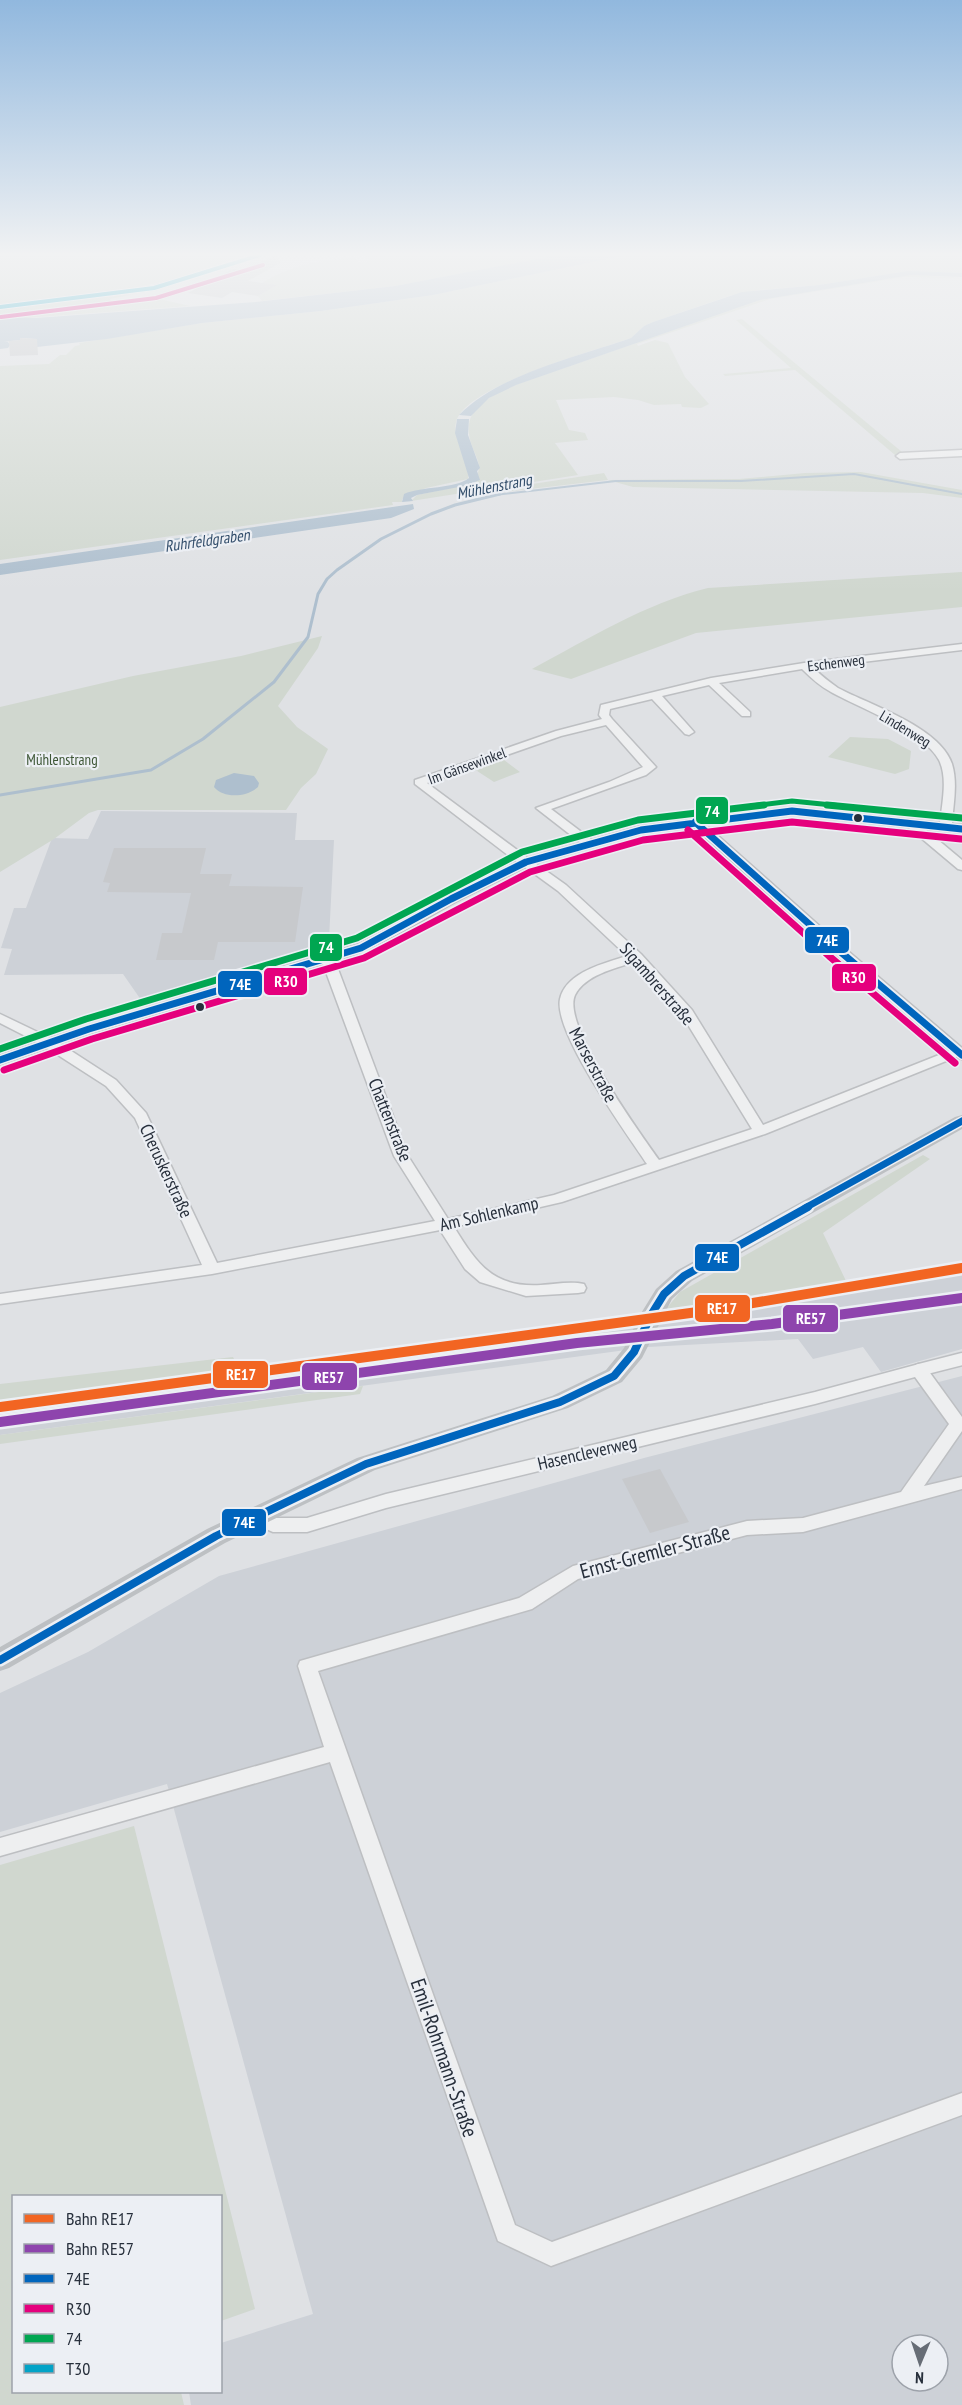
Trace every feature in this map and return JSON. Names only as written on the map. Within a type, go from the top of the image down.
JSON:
[{"type":"main road","points":[[0,1660],[216,1536],[366,1464],[582,1393],[614,1376],[634,1352],[651,1315],[664,1294],[684,1276],[962,1121]]},
{"type":"street","points":[[900,456],[962,453]]},
{"type":"street","name":"Eschenweg","points":[[608,721],[604,715],[605,707],[711,681],[804,666],[962,647]]},
{"type":"street","name":"Lindenweg","points":[[804,666],[831,688],[919,734],[936,747],[944,759],[948,773],[946,827]]},
{"type":"street","points":[[711,681],[746,714]]},
{"type":"street","points":[[654,694],[689,732]]},
{"type":"street","points":[[589,843],[542,808],[642,773],[650,767],[608,721]]},
{"type":"street","name":"Im Gänsewinkel","points":[[526,862],[419,782],[549,737],[608,721]]},
{"type":"street","points":[[0,1060],[158,1006],[328,959],[388,935],[451,898],[526,862],[641,830],[792,811],[962,829]]},
{"type":"street","points":[[695,822],[959,1053]]},
{"type":"street","points":[[912,824],[962,866]]},
{"type":"street","name":"Sigambrerstraße","points":[[526,862],[562,888],[636,957],[687,1013],[760,1131]]},
{"type":"street","name":"Marserstraße","points":[[636,957],[593,972],[574,986],[567,998],[567,1016],[603,1089],[656,1166]]},
{"type":"street","name":"Chattenstraße","points":[[328,959],[401,1156],[470,1265],[486,1278],[526,1292],[578,1288]]},
{"type":"street","name":"Cheruskerstraße","points":[[0,1017],[48,1042],[111,1083],[141,1116],[212,1269]]},
{"type":"street","name":"Am Sohlenkamp","points":[[0,1299],[212,1269],[446,1224],[557,1198],[760,1131],[959,1053]]},
{"type":"street","name":"Hasencleverweg","points":[[256,1517],[273,1526],[307,1525],[386,1501],[804,1401],[962,1359]]},
{"type":"street","points":[[907,1498],[960,1424],[919,1370]]},
{"type":"street","name":"Ernst-Gremler-Straße","points":[[336,1752],[307,1666],[525,1604],[573,1573],[747,1528],[803,1525],[962,1483]]},
{"type":"street","points":[[0,1847],[336,1752]]},
{"type":"street","name":"Emil-Rohrmann-Straße","points":[[336,1752],[506,2233],[551,2254],[962,2104]]},
{"type":"shaded area","points":[[101,811],[297,813],[295,840],[334,840],[328,959],[148,1010],[123,974],[4,975],[12,949],[1,948],[14,908],[26,908],[52,838],[88,839]]},
{"type":"shaded area","points":[[962,1263],[962,1349],[881,1372],[863,1347],[813,1359],[798,1339],[648,1347],[0,1435],[0,1401],[662,1314]]},
{"type":"shaded area","points":[[962,1376],[962,2405],[191,2405],[189,2393],[222,2393],[222,2343],[313,2314],[167,1784],[0,1832],[0,1693],[88,1652],[219,1576],[644,1458]]},
{"type":"green space","points":[[0,367],[544,367],[482,395],[464,409],[456,422],[455,429],[467,465],[468,479],[426,488],[402,499],[402,502],[392,502],[393,505],[0,560]]},
{"type":"green space","points":[[566,367],[680,367],[685,377],[709,404],[701,408],[682,407],[681,404],[654,405],[614,397],[556,400],[569,430],[585,433],[588,440],[555,443],[578,475],[411,501],[417,495],[475,483],[479,467],[469,434],[469,423],[478,407],[515,385]]},
{"type":"green space","points":[[800,367],[902,452],[962,449],[962,452],[895,455],[795,370],[725,376],[723,374]]},
{"type":"green space","points":[[861,472],[962,490],[962,498],[923,493],[633,487],[608,480],[739,479],[805,473]]},
{"type":"green space","points":[[604,473],[608,480],[496,493],[493,490]]},
{"type":"green space","points":[[962,572],[962,607],[696,633],[571,679],[532,669],[640,612],[708,588]]},
{"type":"green space","name":"Mühlenstrang","points":[[322,636],[318,648],[278,706],[297,727],[328,749],[316,774],[301,788],[286,810],[98,810],[89,813],[54,839],[0,872],[0,707],[133,676],[241,656]]},
{"type":"green space","points":[[850,737],[888,739],[911,751],[909,769],[895,774],[828,757]]},
{"type":"green space","points":[[500,757],[520,772],[494,782],[471,767]]},
{"type":"green space","points":[[923,1155],[930,1159],[823,1233],[847,1283],[662,1314],[680,1292]]},
{"type":"green space","points":[[233,1357],[239,1369],[0,1401],[0,1384]]},
{"type":"green space","points":[[363,1386],[360,1394],[0,1444],[0,1435]]},
{"type":"green space","points":[[134,1826],[255,2309],[222,2321],[222,2195],[12,2195],[12,2393],[181,2393],[184,2405],[0,2405],[0,1865]]},
{"type":"water","points":[[567,367],[516,385],[489,398],[471,416],[459,415],[495,388],[540,368]]},
{"type":"water","points":[[457,419],[469,419],[468,435],[480,468],[477,471],[480,480],[464,486],[417,495],[411,498],[413,501],[402,502],[404,494],[411,491],[455,484],[469,478],[455,433]]},
{"type":"water","name":"Ruhrfeldgraben","points":[[413,504],[414,509],[391,518],[0,575],[0,564]]},
{"type":"water","points":[[234,773],[254,776],[259,783],[258,787],[242,795],[229,795],[214,787],[216,780]]},
{"type":"building","points":[[114,848],[206,848],[200,874],[232,874],[229,886],[303,887],[295,942],[218,942],[214,960],[156,960],[162,933],[182,933],[191,893],[107,892],[110,883],[103,882]]},
{"type":"building","points":[[660,1469],[689,1522],[650,1533],[622,1479]]},
{"type":"waterway","name":"Mühlenstrang","points":[[498,495],[616,481],[741,481],[854,474],[962,494]]},
{"type":"waterway","name":"Mühlenstrang","points":[[0,795],[151,770],[203,739],[274,682],[308,637],[318,594],[327,579],[337,570],[381,539],[431,514],[455,505],[498,495]]},
{"type":"rail line","name":"RE17","points":[[0,1407],[705,1311],[962,1268]]},
{"type":"rail line","name":"RE57","points":[[0,1422],[577,1343],[772,1324],[962,1298]]},
{"type":"transit line","name":"74","points":[[0,1049],[86,1019],[357,938],[522,852],[638,820],[792,801],[962,818]]},
{"type":"transit line","name":"74E","points":[[0,1060],[89,1029],[361,948],[451,899],[526,862],[641,830],[792,811],[962,829]]},
{"type":"transit line","name":"74E","points":[[695,822],[836,948],[962,1055]]},
{"type":"transit line","name":"R30","points":[[4,1070],[92,1039],[364,958],[530,872],[643,840],[792,822],[961,839]]},
{"type":"transit line","name":"R30","points":[[688,830],[829,956],[955,1063]]},
{"type":"transit line","name":"74E","points":[[0,1660],[216,1536],[366,1464],[560,1402],[614,1376],[634,1352],[651,1315],[664,1294],[684,1276],[962,1121]]}]
